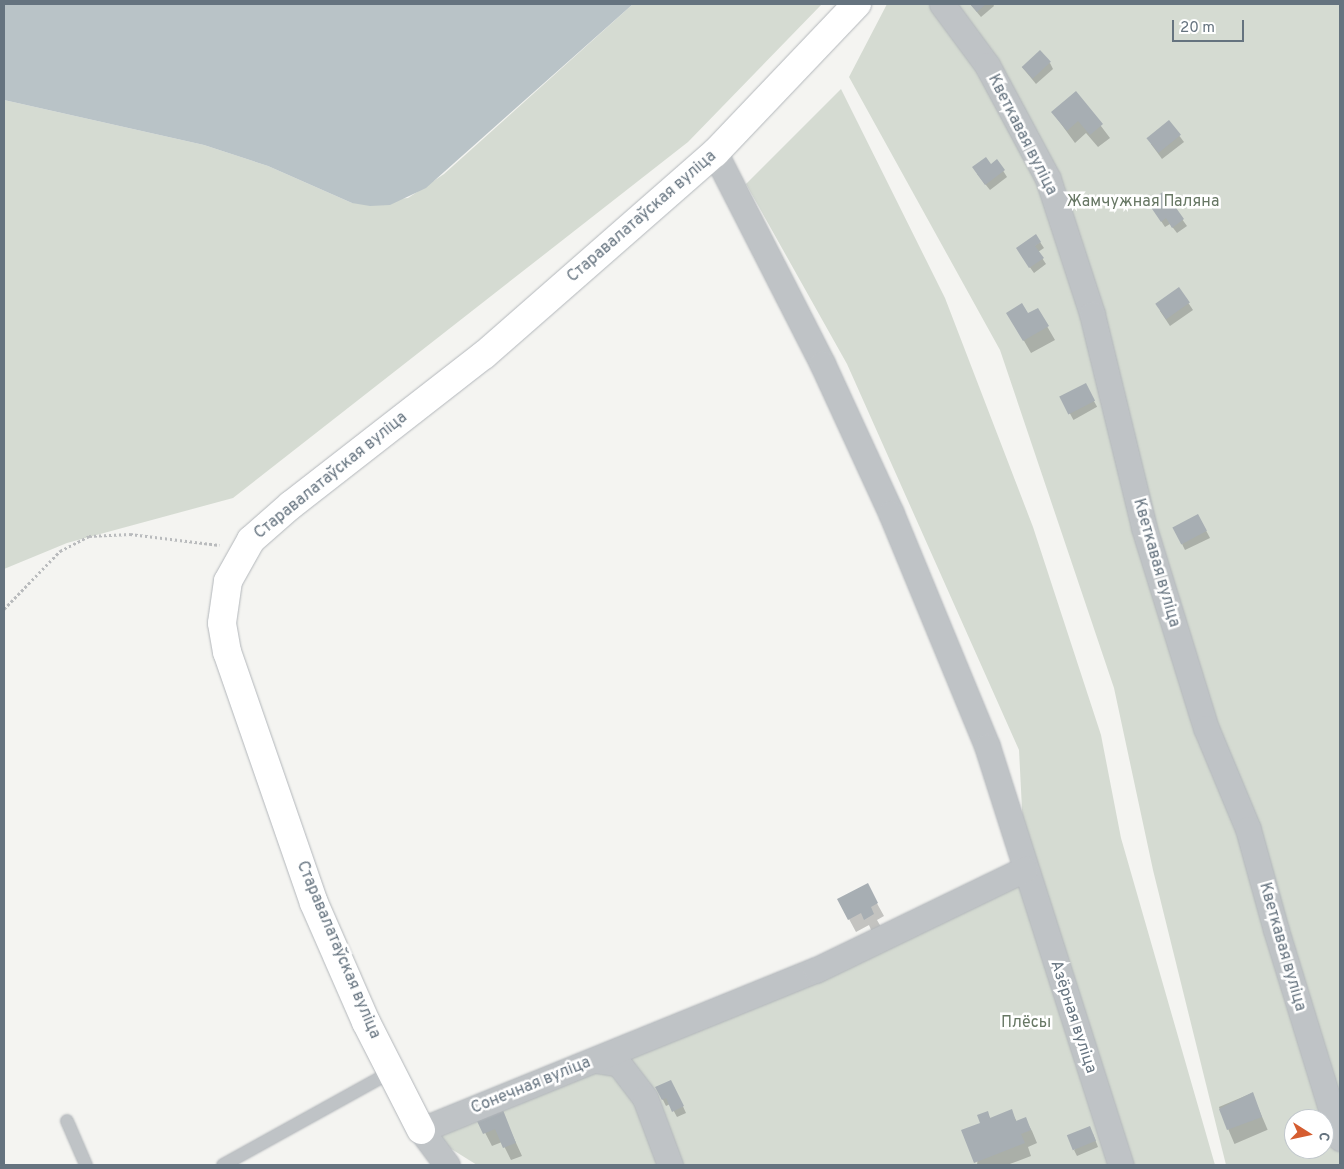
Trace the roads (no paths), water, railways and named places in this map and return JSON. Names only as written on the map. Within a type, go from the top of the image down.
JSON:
[{"type":"street","name":"Старавалатаўская вуліца","points":[[421,1130],[391,1072],[314,904],[226,652],[222,623],[224,593],[244,550],[291,505],[484,356],[715,153],[857,4]]},
{"type":"street","name":"Кветкавая вуліца","points":[[942,4],[987,65],[1048,179],[1092,314],[1144,528],[1206,728],[1248,828],[1276,930],[1340,1138]]},
{"type":"street","name":"Азёрная вуліца","points":[[715,153],[822,363],[891,512],[987,746],[1024,869],[1121,1165]]},
{"type":"street","points":[[594,1060],[816,970],[1024,869]]},
{"type":"street","name":"Сонечная вуліца","points":[[421,1130],[594,1060],[619,1064],[645,1098],[670,1165]]},
{"type":"street","points":[[421,1130],[447,1165]]},
{"type":"lane","points":[[223,1165],[391,1072]]},
{"type":"lane","points":[[66,1121],[86,1165]]},
{"type":"park label","name":"Жамчужная Паляна","points":[[1143,202]]},
{"type":"park label","name":"Плёсы","points":[[1026,1023]]}]
